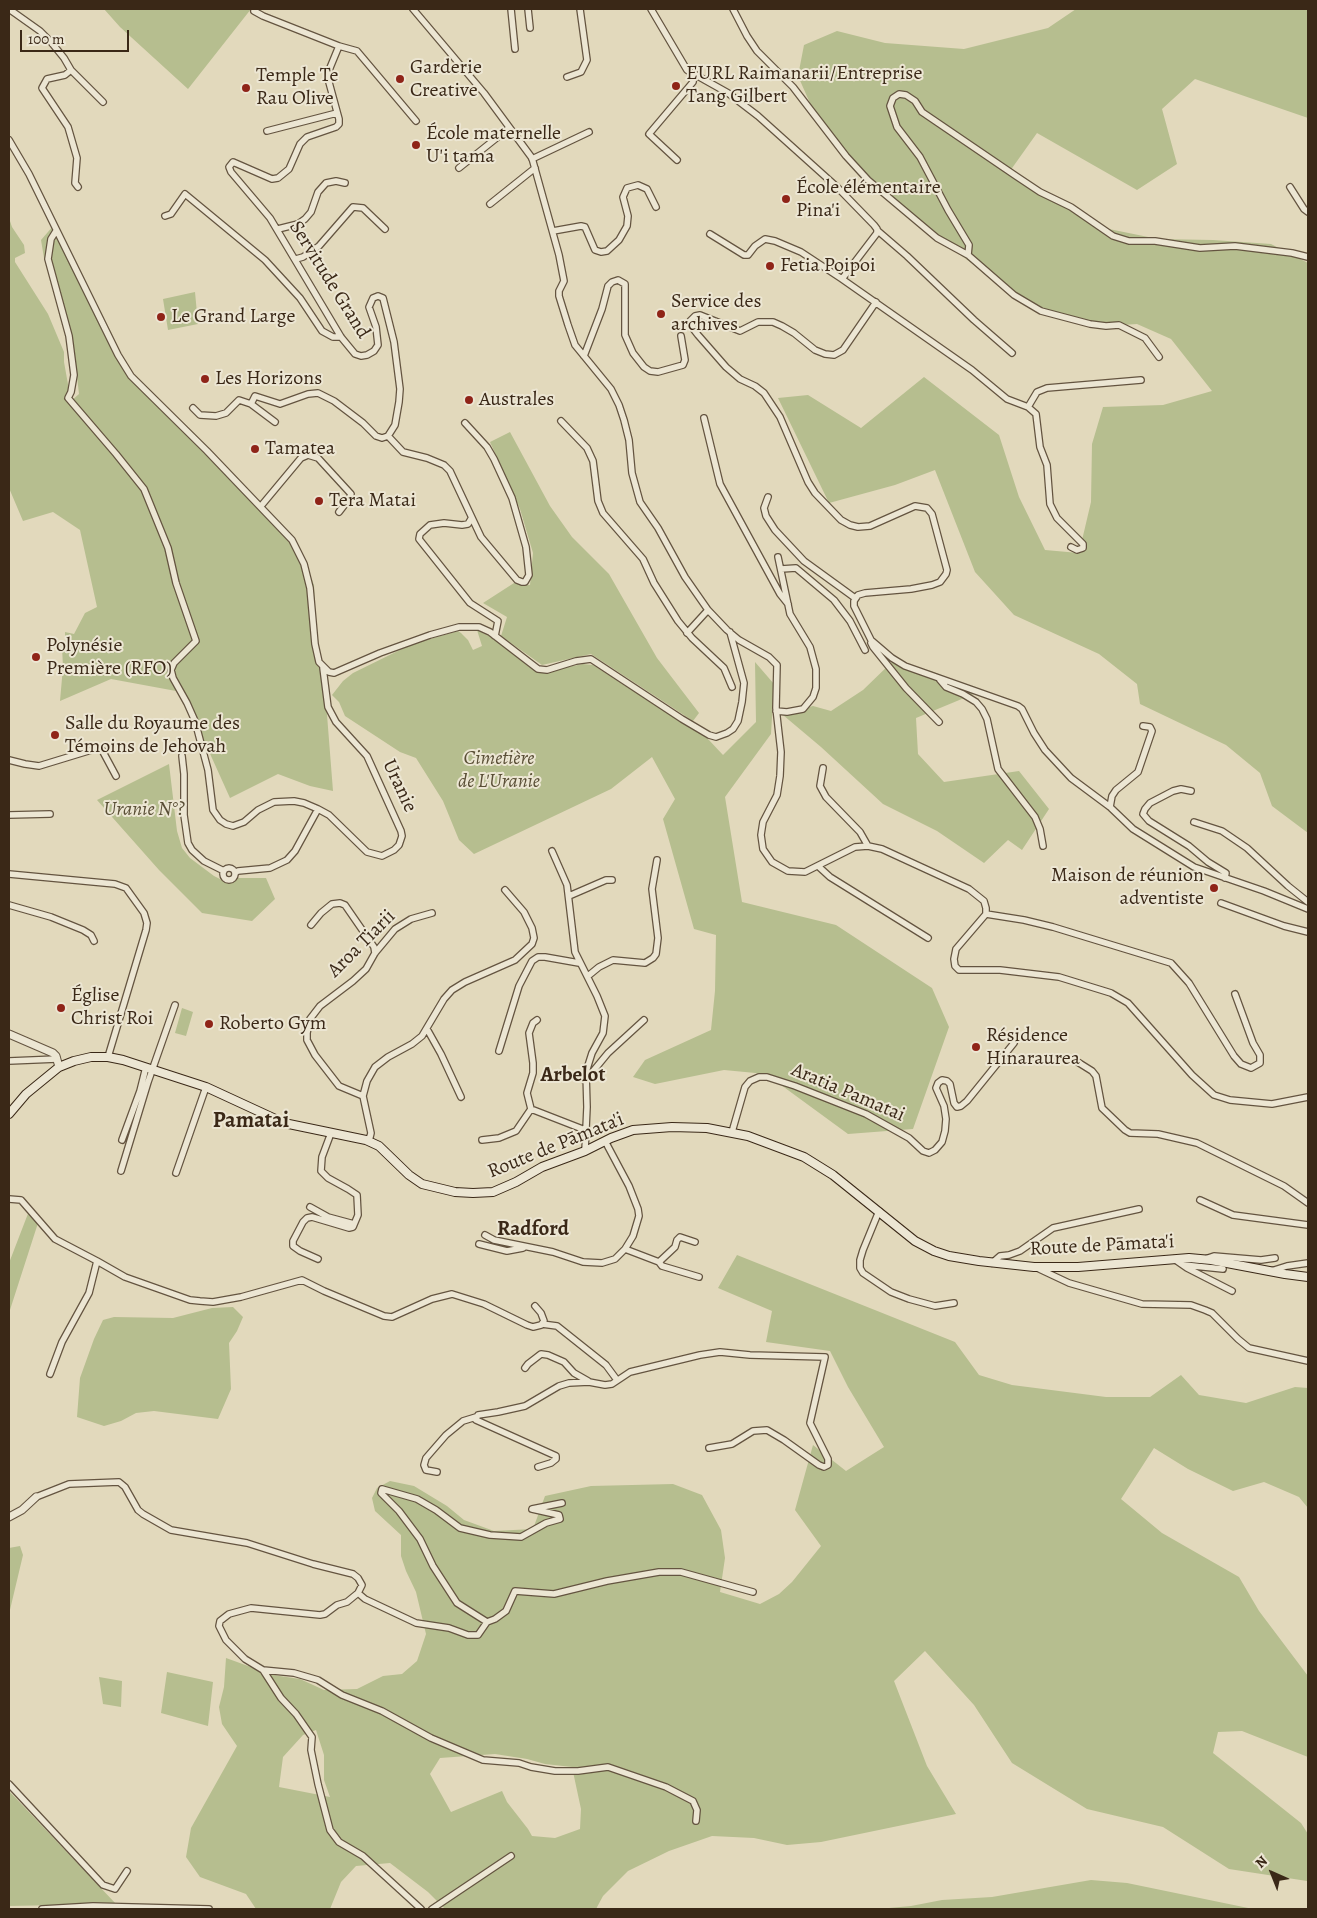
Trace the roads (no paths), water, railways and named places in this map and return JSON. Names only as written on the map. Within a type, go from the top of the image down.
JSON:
[{"type":"main road","name":"Route de Pāmata'i","points":[[9,1114],[26,1094],[58,1063],[91,1057],[108,1057],[150,1068],[206,1087],[284,1122],[366,1140],[379,1146],[409,1175],[422,1184],[439,1189],[473,1193],[494,1192],[542,1167],[633,1130],[697,1127],[732,1132],[789,1150],[812,1161],[880,1211],[915,1241],[934,1251],[961,1258],[1036,1267],[1078,1267],[1205,1260],[1308,1277]]},
{"type":"street","points":[[9,9],[40,31],[64,58],[71,70],[103,102]]},
{"type":"street","points":[[255,9],[254,11],[263,16],[339,46],[357,50],[379,79],[416,121]]},
{"type":"street","points":[[413,9],[484,93],[532,159],[553,231],[564,281],[559,291],[559,296],[569,330],[575,345],[611,389],[619,405],[629,440],[632,473],[640,502],[658,528],[685,577],[708,610],[730,632],[770,657],[776,665],[776,711],[781,752],[780,776],[777,795],[762,826],[761,841],[763,849],[772,862],[788,871],[805,872],[855,847],[868,846],[882,850],[952,882],[979,896],[984,901],[986,914],[956,948],[954,959],[955,966],[959,970],[1000,970],[1059,977],[1110,993],[1128,1003],[1192,1075],[1214,1095],[1230,1100],[1272,1104],[1308,1097]]},
{"type":"street","points":[[511,9],[515,48]]},
{"type":"street","points":[[528,9],[530,28]]},
{"type":"street","points":[[567,77],[581,72],[587,60],[580,9]]},
{"type":"street","points":[[651,9],[687,70],[728,93],[758,116],[851,201],[878,231],[1012,353]]},
{"type":"street","points":[[733,9],[747,36],[758,51],[793,87],[832,140],[868,180],[937,238],[968,255],[1014,295],[1041,311],[1090,324],[1106,326],[1119,324],[1144,338],[1159,357]]},
{"type":"street","points":[[267,131],[338,113],[327,75],[339,46]]},
{"type":"street","points":[[71,70],[65,75],[47,79],[42,88],[68,127],[77,158],[76,183],[78,187]]},
{"type":"street","points":[[676,160],[649,134],[693,82],[694,74]]},
{"type":"street","points":[[968,255],[968,245],[920,157],[897,127],[890,106],[893,98],[899,94],[906,95],[915,101],[922,112],[1040,192],[1071,207],[1113,236],[1129,241],[1155,241],[1200,248],[1245,247],[1308,257]]},
{"type":"street","name":"Servitude Grand","points":[[338,113],[338,124],[336,127],[307,137],[300,144],[289,169],[278,178],[272,179],[233,162],[229,167],[230,172],[263,207],[278,229],[341,337],[355,354],[367,356],[374,352],[378,345],[378,336],[369,307],[370,301],[373,298],[378,296],[383,298],[394,342],[400,389],[400,402],[395,425],[388,436]]},
{"type":"street","points":[[459,168],[509,128]]},
{"type":"street","points":[[532,159],[589,132]]},
{"type":"street","name":"Uranie","points":[[9,140],[29,174],[56,231],[79,272],[118,355],[131,376],[261,506],[292,540],[304,564],[310,588],[315,644],[319,662],[323,668],[328,707],[336,722],[367,756],[382,793],[399,825],[402,836],[399,845],[394,850],[382,856],[367,852],[329,815],[294,801],[274,802],[258,810],[244,822],[233,826],[220,820],[213,810],[208,770],[200,738],[188,703],[173,678],[172,670],[174,663],[196,640],[176,583],[168,548],[144,489],[68,398],[74,375],[69,336],[48,259],[51,239],[56,231]]},
{"type":"street","points":[[490,204],[535,168]]},
{"type":"street","points":[[278,229],[298,224],[305,219],[311,212],[318,192],[326,183],[345,182]]},
{"type":"street","points":[[553,231],[585,227],[595,250],[601,252],[613,247],[627,226],[628,216],[623,197],[627,188],[638,185],[647,189],[656,207]]},
{"type":"street","points":[[1290,187],[1308,212]]},
{"type":"street","points":[[165,216],[171,214],[185,194],[266,260],[300,298],[322,331],[332,336],[341,337]]},
{"type":"street","points":[[296,259],[303,257],[319,246],[353,208],[364,208],[385,229]]},
{"type":"street","points":[[842,279],[878,231]]},
{"type":"street","points":[[710,234],[744,255],[748,255],[755,246],[765,239],[775,241],[801,252],[972,370],[1007,399],[1028,406],[1036,414],[1038,421],[1039,443],[1047,465],[1050,504],[1057,518],[1083,544],[1083,548],[1077,550],[1071,547]]},
{"type":"street","points":[[584,356],[608,286],[618,280],[626,284],[625,336],[633,353],[644,367],[650,371],[658,372],[683,365],[686,360],[680,336]]},
{"type":"street","points":[[855,598],[865,592],[911,589],[932,585],[944,578],[947,570],[932,514],[927,508],[915,506],[864,527],[850,525],[841,520],[808,482],[780,417],[764,393],[733,374],[691,326],[692,318],[700,315],[740,331],[758,322],[773,322],[794,333],[815,350],[834,355],[843,350],[876,302]]},
{"type":"street","points":[[1028,406],[1037,392],[1047,388],[1141,380]]},
{"type":"street","points":[[251,404],[255,396],[280,404],[312,393],[318,393],[334,401],[376,436],[382,438],[388,436],[403,452],[427,458],[444,465],[450,470],[472,514],[471,519],[468,524],[462,525],[444,523],[430,525],[420,534],[419,539],[470,603],[498,621],[495,636]]},
{"type":"street","points":[[193,408],[200,414],[216,416],[226,413],[239,400],[251,404],[275,422]]},
{"type":"street","points":[[704,418],[720,484],[780,594],[788,604]]},
{"type":"street","points":[[561,421],[587,448],[593,460],[598,501],[603,513],[643,559],[668,607],[687,632],[724,668],[732,687]]},
{"type":"street","points":[[465,423],[487,447],[498,466],[512,498],[526,547],[529,576],[526,582],[517,580],[510,572],[481,538],[471,519]]},
{"type":"street","points":[[261,506],[301,458],[308,456],[318,458],[350,494],[349,499],[339,512]]},
{"type":"street","points":[[768,497],[764,508],[766,516],[775,530],[804,561],[855,598]]},
{"type":"street","points":[[776,711],[787,712],[803,709],[813,696],[816,688],[816,669],[810,647],[790,614],[778,557]]},
{"type":"street","points":[[781,569],[796,568],[834,600],[850,621],[865,650]]},
{"type":"street","points":[[855,598],[854,606],[873,648],[906,688],[939,722]]},
{"type":"street","points":[[687,632],[708,610]]},
{"type":"street","points":[[323,668],[334,673],[380,653],[459,627],[479,627],[495,636],[538,669],[547,670],[576,661],[591,660],[682,719],[709,735],[716,737],[727,734],[733,729],[738,721],[742,702],[744,683],[730,632]]},
{"type":"street","points":[[871,640],[892,658],[905,666],[940,680],[1018,706],[1022,709],[1043,747],[1071,778],[1110,807],[1133,830],[1160,844],[1194,867],[1264,891],[1308,909]]},
{"type":"street","points":[[940,680],[946,687],[963,694],[976,702],[982,709],[988,719],[998,769],[1036,817],[1043,846]]},
{"type":"street","points":[[1110,807],[1112,796],[1116,790],[1138,772],[1152,731],[1150,727],[1143,726]]},
{"type":"street","points":[[9,760],[39,766],[98,748],[102,750],[116,776]]},
{"type":"street","points":[[182,756],[184,815],[188,843],[204,861],[224,870],[230,868],[235,873]]},
{"type":"street","points":[[823,768],[820,786],[832,804],[860,832],[868,846]]},
{"type":"street","points":[[1191,791],[1181,789],[1172,791],[1150,804],[1143,814],[1149,821],[1189,846],[1208,862],[1226,873],[1225,878]]},
{"type":"street","points":[[224,870],[223,876],[229,880],[234,878],[235,873],[238,871],[270,868],[287,860],[295,851],[318,809]]},
{"type":"street","points":[[9,815],[50,814]]},
{"type":"street","points":[[1194,822],[1227,835],[1260,858],[1288,886],[1308,902]]},
{"type":"street","points":[[552,851],[567,884],[575,952],[602,1007],[605,1025],[588,1065],[585,1081],[587,1107],[585,1150]]},
{"type":"street","points":[[588,976],[599,967],[613,960],[645,963],[653,958],[658,948],[652,889],[657,860]]},
{"type":"street","points":[[818,866],[830,877],[928,938]]},
{"type":"street","points":[[9,874],[115,884],[126,888],[144,913],[147,923],[146,930],[108,1057]]},
{"type":"street","points":[[569,896],[606,880],[612,880]]},
{"type":"street","points":[[366,1140],[370,1137],[371,1132],[363,1096],[375,1067],[388,1057],[412,1044],[427,1030],[444,999],[452,990],[465,982],[515,960],[529,948],[534,938],[532,928],[524,912],[505,890]]},
{"type":"street","points":[[311,925],[332,904],[340,903],[345,905],[374,947],[375,953]]},
{"type":"street","points":[[1222,903],[1284,926],[1308,932]]},
{"type":"street","points":[[9,905],[83,930],[91,935],[94,941]]},
{"type":"street","name":"Aroa Tiarii","points":[[363,1096],[339,1086],[309,1046],[307,1033],[310,1020],[315,1010],[366,969],[375,953],[403,923],[411,918],[432,913]]},
{"type":"street","points":[[986,914],[1053,927],[1170,963],[1189,983],[1240,1064],[1251,1068],[1260,1063],[1260,1055],[1253,1043],[1236,994]]},
{"type":"street","points":[[499,1051],[519,986],[534,959],[545,957],[579,963]]},
{"type":"street","points":[[122,1140],[175,1004]]},
{"type":"street","points":[[482,1140],[499,1138],[516,1131],[530,1110],[527,1093],[533,1073],[533,1063],[529,1033],[533,1023],[537,1020]]},
{"type":"street","points":[[585,1081],[608,1053],[644,1020]]},
{"type":"street","points":[[427,1030],[441,1054],[461,1097]]},
{"type":"street","points":[[9,1034],[51,1052],[58,1063]]},
{"type":"street","name":"Aratia Pamatai","points":[[732,1132],[745,1087],[759,1077],[767,1077],[866,1114],[909,1138],[923,1151],[929,1153],[935,1150],[942,1142],[945,1131],[944,1106],[936,1088],[938,1083],[942,1080],[950,1084],[954,1103],[957,1107],[961,1106],[1014,1043]]},
{"type":"street","points":[[9,1061],[58,1063]]},
{"type":"street","points":[[1076,1061],[1092,1071],[1096,1076],[1102,1108],[1125,1130],[1130,1133],[1158,1134],[1197,1143],[1284,1186],[1308,1203]]},
{"type":"street","points":[[121,1171],[150,1068]]},
{"type":"street","points":[[176,1173],[206,1087]]},
{"type":"street","points":[[530,1110],[585,1130]]},
{"type":"street","points":[[318,1259],[293,1246],[300,1228],[307,1218],[312,1217],[349,1228],[354,1224],[358,1215],[357,1196],[328,1178],[321,1171],[322,1157],[331,1133]]},
{"type":"street","points":[[485,1235],[494,1240],[525,1248],[553,1252],[583,1262],[602,1264],[615,1259],[625,1250],[637,1224],[638,1209],[629,1186],[604,1141]]},
{"type":"street","points":[[9,1199],[18,1199],[24,1202],[55,1238],[125,1277],[190,1300],[213,1302],[241,1297],[302,1280],[384,1316],[392,1317],[432,1299],[452,1294],[484,1304],[527,1325],[557,1326],[606,1365],[617,1380]]},
{"type":"street","points":[[1200,1200],[1233,1215],[1308,1225]]},
{"type":"street","points":[[310,1207],[328,1217],[354,1224]]},
{"type":"street","points":[[992,1263],[1000,1256],[1020,1251],[1053,1228],[1139,1209]]},
{"type":"street","points":[[880,1211],[860,1260],[863,1273],[891,1292],[909,1299],[935,1306],[954,1303]]},
{"type":"street","points":[[659,1262],[675,1247],[680,1237],[695,1242]]},
{"type":"street","points":[[479,1244],[507,1251],[525,1248]]},
{"type":"street","points":[[625,1250],[659,1262],[662,1266],[699,1277]]},
{"type":"street","points":[[1205,1260],[1214,1256],[1261,1260],[1275,1258]]},
{"type":"street","points":[[50,1374],[62,1342],[89,1293],[97,1261]]},
{"type":"street","points":[[1176,1261],[1224,1269]]},
{"type":"street","points":[[1176,1261],[1232,1291]]},
{"type":"street","points":[[1269,1272],[1287,1266],[1308,1263]]},
{"type":"street","points":[[1036,1267],[1069,1283],[1142,1304],[1191,1306],[1205,1310],[1212,1313],[1249,1348],[1308,1361]]},
{"type":"street","points":[[535,1306],[541,1313],[544,1322],[542,1324]]},
{"type":"street","points":[[525,1368],[541,1354],[548,1355],[564,1362],[580,1378],[604,1385],[612,1384],[630,1372],[720,1352],[750,1355],[825,1357],[810,1423],[828,1459],[828,1465],[824,1467],[819,1465],[784,1440],[766,1430],[753,1431],[732,1444],[709,1448]]},
{"type":"street","points":[[437,1472],[426,1470],[424,1465],[426,1458],[446,1434],[463,1421],[476,1418],[481,1414],[525,1406],[559,1386],[569,1383],[590,1382]]},
{"type":"street","points":[[476,1418],[476,1420],[556,1456],[552,1463],[538,1467]]},
{"type":"street","points":[[9,1517],[22,1510],[36,1497],[68,1484],[120,1482],[125,1487],[138,1510],[160,1525],[184,1533],[247,1543],[353,1574],[362,1585],[358,1593],[347,1602],[337,1605],[320,1615],[251,1608],[229,1614],[219,1626],[226,1640],[245,1659],[263,1670],[281,1698],[296,1714],[312,1737],[314,1767],[330,1830],[339,1842],[363,1856],[420,1909]]},
{"type":"street","points":[[487,1622],[457,1603],[433,1566],[420,1539],[399,1511],[381,1493],[382,1489],[417,1499],[436,1510],[460,1528],[490,1535],[521,1537],[546,1523],[560,1518],[559,1515],[532,1509],[562,1503]]},
{"type":"street","points":[[358,1593],[365,1599],[416,1623],[449,1628],[468,1635],[478,1635],[487,1622],[506,1611],[515,1591],[554,1594],[607,1581],[659,1572],[681,1572],[753,1592]]},
{"type":"street","points":[[263,1670],[294,1672],[318,1680],[342,1695],[382,1711],[431,1738],[483,1760],[519,1762],[531,1767],[578,1772],[608,1767],[666,1787],[693,1801],[697,1810],[696,1821]]},
{"type":"street","points":[[9,1784],[103,1885],[115,1889],[127,1872]]},
{"type":"street","points":[[432,1909],[511,1856]]},
{"type":"street","points":[[42,1909],[137,1906],[209,1909]]},
{"type":"place","name":"Garderie Creative","points":[[400,79]]},
{"type":"place","name":"EURL Raimanarii/Entreprise Tang Gilbert","points":[[676,86]]},
{"type":"place","name":"Temple Te Rau Olive","points":[[246,88]]},
{"type":"place","name":"École maternelle U'i tama","points":[[416,145]]},
{"type":"place","name":"École élémentaire Pina'i","points":[[786,199]]},
{"type":"place","name":"Fetia Poipoi","points":[[770,266]]},
{"type":"place","name":"Service des archives","points":[[661,314]]},
{"type":"place","name":"Le Grand Large","points":[[161,317]]},
{"type":"place","name":"Les Horizons","points":[[205,379]]},
{"type":"place","name":"Australes","points":[[469,400]]},
{"type":"place","name":"Tamatea","points":[[255,449]]},
{"type":"place","name":"Tera Matai","points":[[319,501]]},
{"type":"place","name":"Polynésie Première (RFO)","points":[[36,657]]},
{"type":"place","name":"Salle du Royaume des Témoins de Jehovah","points":[[55,735]]},
{"type":"place","name":"Maison de réunion adventiste","points":[[1214,888]]},
{"type":"place","name":"Église Christ Roi","points":[[61,1008]]},
{"type":"place","name":"Roberto Gym","points":[[209,1024]]},
{"type":"place","name":"Résidence Hinaraurea","points":[[976,1047]]},
{"type":"district","name":"Arbelot","points":[[573,1076]]},
{"type":"district","name":"Pamatai","points":[[251,1122]]},
{"type":"district","name":"Radford","points":[[533,1230]]},
{"type":"park label","name":"Cimetière de L'Uranie","points":[[499,770]]},
{"type":"park label","name":"Uranie N°?","points":[[144,810]]}]
